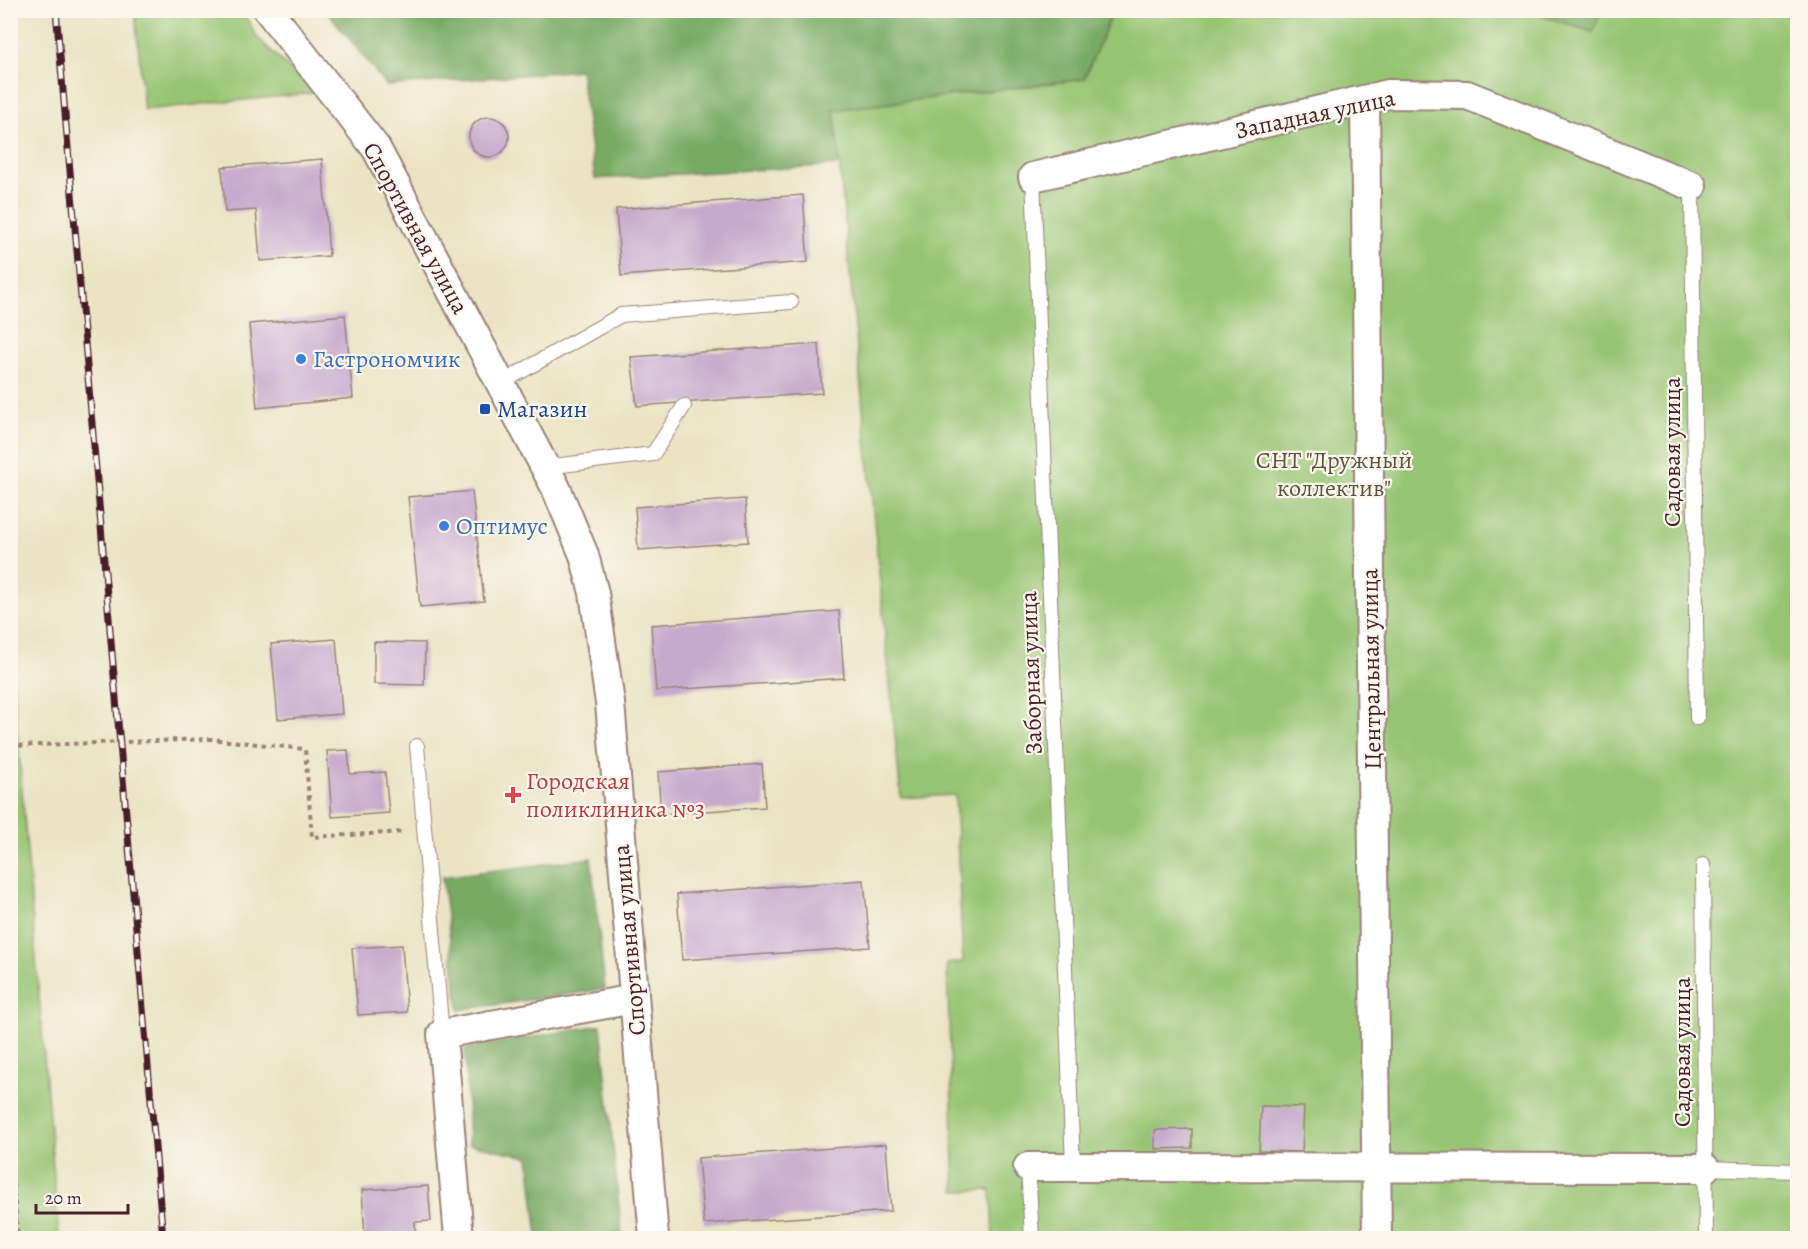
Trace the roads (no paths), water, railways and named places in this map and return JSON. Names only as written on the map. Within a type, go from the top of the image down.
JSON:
[{"type":"street","name":"Спортивная улица","points":[[268,10],[376,148],[556,488],[584,555],[594,593],[610,703],[654,1239]]},
{"type":"street","name":"Западная улица","points":[[1033,177],[1389,94],[1467,95],[1692,186]]},
{"type":"street","name":"Центральная улица","points":[[1365,100],[1377,1239]]},
{"type":"street","points":[[459,1239],[442,1034],[634,999]]},
{"type":"street","points":[[1028,1167],[1705,1168]]},
{"type":"lane","name":"Заборная улица","points":[[1033,177],[1073,1167]]},
{"type":"lane","name":"Садовая улица","points":[[1692,186],[1697,718]]},
{"type":"lane","points":[[501,383],[621,315],[791,302]]},
{"type":"lane","points":[[545,467],[653,454],[684,406]]},
{"type":"lane","points":[[417,746],[442,1034]]},
{"type":"lane","name":"Садовая улица","points":[[1703,866],[1706,1239]]},
{"type":"lane","points":[[1028,1167],[1032,1239]]},
{"type":"lane","points":[[1705,1168],[1797,1171]]},
{"type":"railway","points":[[56,10],[163,1238]]},
{"type":"place","name":"Гастрономчик","points":[[301,359]]},
{"type":"place","name":"Магазин","points":[[485,409]]},
{"type":"place","name":"Оптимус","points":[[444,526]]},
{"type":"place","name":"Городская поликлиника №3","points":[[513,795]]},
{"type":"park label","name":"СНТ \"Дружный коллектив\"","points":[[1334,474]]}]
